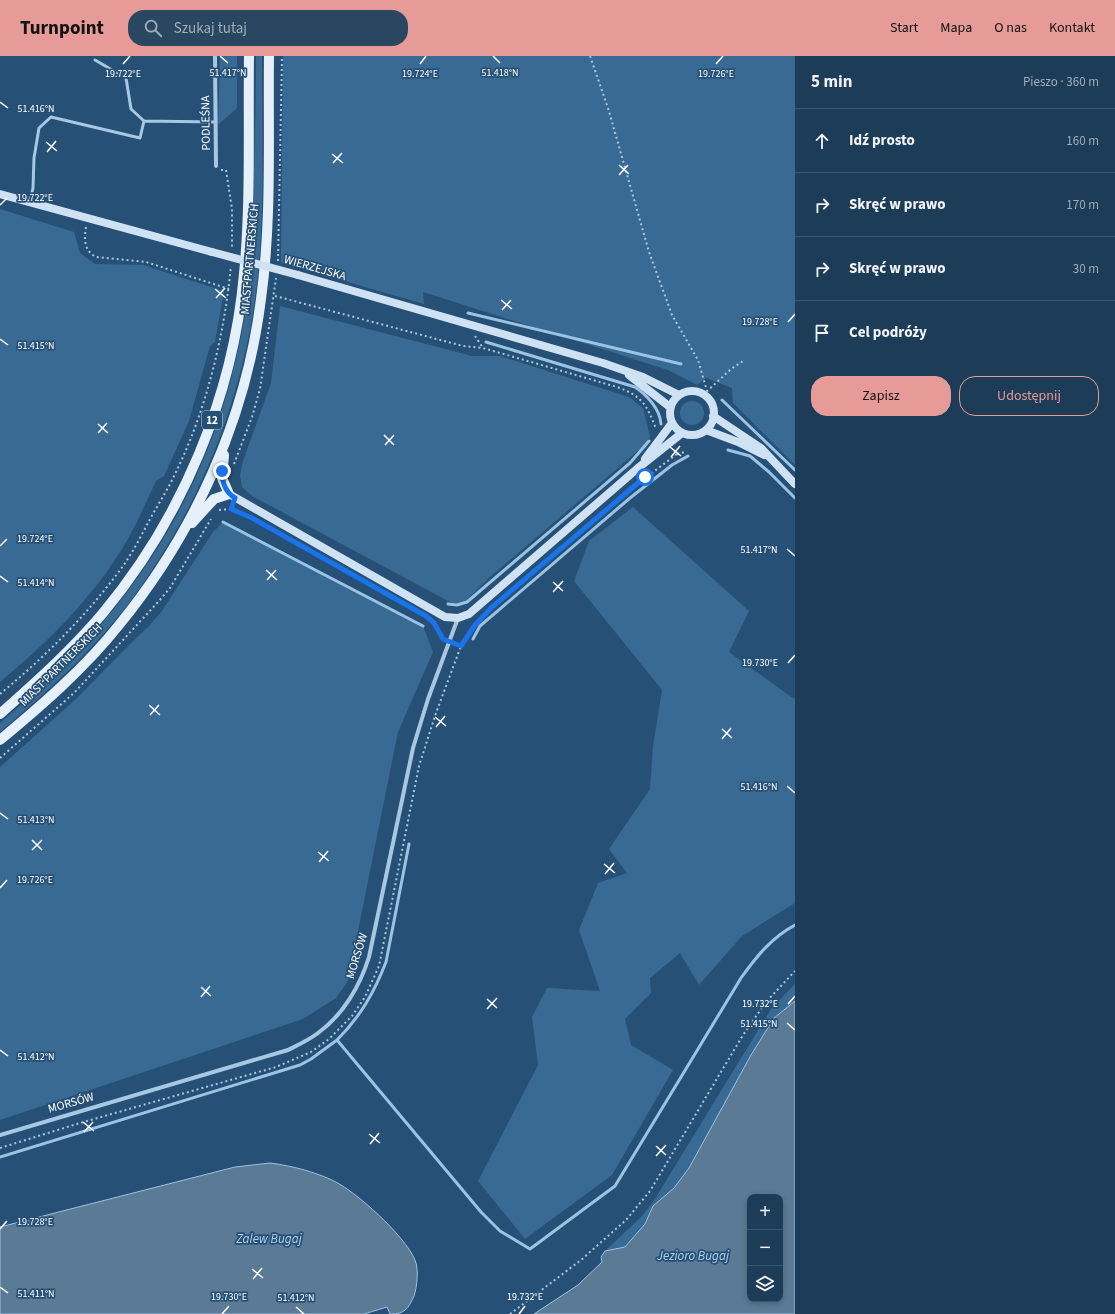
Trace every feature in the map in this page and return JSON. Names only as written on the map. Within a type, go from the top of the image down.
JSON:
[{"type":"main road","name":"MIAST PARTNERSKICH","points":[[0,714],[65,655],[100,616],[124,586],[166,521],[186,483],[203,444],[228,367],[241,300],[248,211],[249,56]]},
{"type":"main road","name":"MIAST PARTNERSKICH","points":[[0,740],[62,685],[104,643],[144,593],[183,532],[204,492],[224,445],[248,369],[264,279],[268,212],[269,56]]},
{"type":"main road","points":[[183,532],[214,499],[232,496],[222,478],[224,445]]},
{"type":"street","name":"PODLEŚNA","points":[[215,56],[216,166]]},
{"type":"street","name":"WIERZEJSKA","points":[[0,194],[298,275],[622,370],[655,382],[679,396]]},
{"type":"street","name":"WIERZEJSKA","points":[[622,370],[670,407]]},
{"type":"street","points":[[691,391],[706,393],[712,404],[713,416],[706,430],[694,435],[682,433],[672,423],[670,407],[679,396],[691,391]]},
{"type":"street","points":[[713,416],[757,444],[795,484]]},
{"type":"street","points":[[638,468],[672,423]]},
{"type":"street","points":[[706,430],[738,442],[774,462]]},
{"type":"street","points":[[232,496],[445,617],[458,618],[473,610],[638,468],[682,433]]},
{"type":"street","name":"MORSÓW","points":[[0,1135],[288,1050],[318,1033],[339,1014],[358,986],[369,957],[413,748],[428,699],[458,618]]},
{"type":"lane","points":[[95,60],[126,78],[131,109],[144,121],[216,122]]},
{"type":"lane","points":[[29,202],[33,188],[34,158],[39,128],[51,117],[140,138],[144,121]]},
{"type":"path","points":[[590,56],[608,108],[649,252],[669,308],[698,360],[706,393]]},
{"type":"path","points":[[216,166],[217,170],[226,170],[234,235],[232,250]]},
{"type":"path","points":[[87,225],[86,246],[89,253],[96,258],[146,262],[229,288]]},
{"type":"path","points":[[0,694],[60,640],[88,609],[124,564],[171,483],[198,418],[221,333],[229,288],[231,266]]},
{"type":"path","points":[[232,469],[252,417],[260,389],[275,296],[463,346],[483,348],[628,391],[635,395],[647,407],[657,432],[661,437]]},
{"type":"path","points":[[474,334],[483,348]]},
{"type":"path","points":[[706,393],[731,368],[743,361]]},
{"type":"path","points":[[668,444],[677,454]]},
{"type":"path","points":[[554,554],[641,481],[677,454],[685,452]]},
{"type":"path","points":[[232,496],[231,509],[247,516]]},
{"type":"path","points":[[0,1148],[80,1122],[276,1067],[294,1060],[323,1043],[352,1016],[365,997],[379,966],[419,766],[436,713],[461,646],[475,625],[491,608]]},
{"type":"path","points":[[431,620],[441,637],[461,646]]},
{"type":"path","points":[[510,1314],[532,1296],[549,1286],[626,1220],[650,1191],[743,1035],[766,1002],[795,971]]},
{"type":"shaded area","points":[[220,56],[237,56],[237,108],[218,125]]},
{"type":"shaded area","points":[[256,56],[262,56],[263,178],[261,239],[255,300],[248,340],[227,418],[196,492],[178,528],[134,596],[88,651],[36,701],[0,732],[0,723],[50,678],[95,632],[134,583],[168,531],[196,476],[219,418],[237,355],[251,274],[254,230]]},
{"type":"shaded area","points":[[283,56],[795,56],[795,465],[733,403],[732,388],[706,378],[697,385],[668,370],[423,292],[424,304],[281,263]]},
{"type":"shaded area","points":[[0,209],[74,232],[80,253],[95,264],[143,265],[224,291],[215,342],[210,346],[189,421],[164,476],[156,481],[129,536],[99,583],[68,619],[35,652],[0,682]]},
{"type":"shaded area","points":[[280,306],[472,356],[500,356],[629,397],[643,408],[650,436],[646,444],[490,577],[461,605],[450,602],[252,496],[242,487],[240,475],[243,461],[271,383]]},
{"type":"shaded area","points":[[692,401],[697,402],[703,408],[703,418],[697,424],[692,425],[687,424],[681,418],[680,413],[681,408],[687,402]]},
{"type":"shaded area","points":[[633,507],[749,611],[729,652],[794,699],[795,697],[795,903],[742,936],[699,985],[680,953],[650,978],[651,993],[625,1019],[631,1045],[673,1070],[612,1175],[525,1239],[478,1181],[538,1065],[532,1017],[547,988],[600,991],[579,930],[598,883],[627,873],[609,849],[650,789],[653,746],[662,690],[574,581],[589,541]]},
{"type":"shaded area","points":[[223,522],[423,626],[433,652],[398,732],[348,981],[336,998],[303,1019],[0,1120],[0,767],[76,699],[149,626],[162,611],[213,532]]},
{"type":"shaded area","points":[[795,984],[795,1001],[774,1018],[751,1055],[689,1168],[674,1188],[653,1206],[645,1224],[625,1247],[605,1251],[642,1216],[653,1202],[771,1009]]},
{"type":"water","name":"Jezioro Bugaj","points":[[795,1001],[795,1314],[534,1314],[578,1285],[602,1262],[601,1257],[605,1251],[625,1247],[645,1224],[653,1206],[674,1188],[689,1168],[751,1055],[774,1018]]},
{"type":"water","name":"Zalew Bugaj","points":[[270,1163],[302,1169],[332,1180],[354,1194],[391,1227],[410,1250],[417,1268],[414,1296],[410,1304],[403,1312],[390,1314],[387,1307],[364,1314],[0,1314],[0,1227],[235,1167]]},
{"type":"waterway","points":[[468,313],[681,364]]},
{"type":"waterway","points":[[486,342],[635,387],[652,403],[658,413],[661,424]]},
{"type":"waterway","points":[[722,400],[795,470]]},
{"type":"waterway","points":[[448,604],[457,605],[467,602],[630,463],[649,441]]},
{"type":"waterway","points":[[728,450],[750,456],[769,472],[795,498]]},
{"type":"waterway","points":[[473,639],[480,626],[630,498],[672,465],[688,456]]},
{"type":"waterway","points":[[223,522],[423,626]]},
{"type":"waterway","points":[[337,1040],[366,1004],[377,984],[386,962],[409,844]]},
{"type":"waterway","points":[[0,1157],[300,1065],[337,1040],[481,1212],[500,1231],[530,1249],[615,1186],[741,978],[765,948],[779,935],[795,925]]},
{"type":"route","points":[[222,471],[223,485],[229,494],[235,498],[231,509],[252,518],[426,616],[434,623],[443,639],[461,646],[471,630],[491,608],[645,477]]}]
